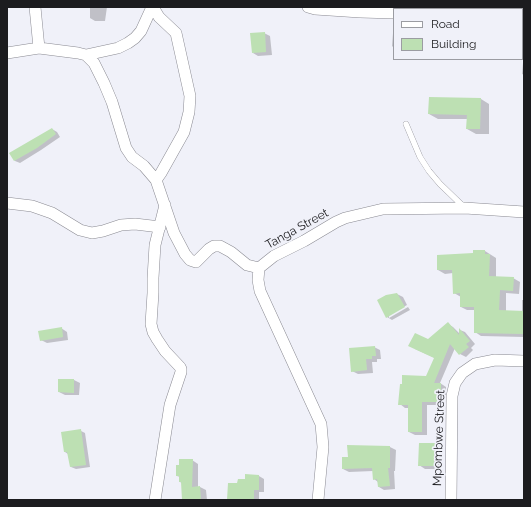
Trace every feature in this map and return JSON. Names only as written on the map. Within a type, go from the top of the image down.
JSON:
[{"type":"street","points":[[35,7],[39,48]]},
{"type":"street","points":[[7,52],[39,48],[86,55],[118,48],[135,38],[141,31],[152,7]]},
{"type":"street","points":[[152,7],[159,17],[176,33],[190,96],[189,112],[184,132],[156,180]]},
{"type":"street","points":[[308,7],[315,9],[393,13]]},
{"type":"street","points":[[86,55],[94,63],[107,89],[126,148],[132,157],[144,166],[156,180],[174,233],[185,254],[190,260],[196,262],[209,249],[214,246],[220,246],[231,252],[247,265],[259,268],[258,280],[260,291],[321,424],[324,447],[318,500]]},
{"type":"street","points":[[7,203],[32,206],[52,213],[80,230],[92,233],[121,225],[135,224],[160,227]]},
{"type":"street","points":[[155,500],[170,405],[181,372],[180,367],[165,351],[157,339],[151,324],[155,245],[165,205]]},
{"type":"street","name":"Tanga Street","points":[[259,268],[274,256],[346,218],[383,210],[465,208],[524,212]]},
{"type":"street","name":"Mpombwe Street","points":[[451,500],[452,396],[455,383],[462,373],[475,364],[495,360],[524,361]]},
{"type":"lane","points":[[406,124],[420,157],[429,171],[465,208]]},
{"type":"building","points":[[265,32],[266,52],[252,53],[250,33]]},
{"type":"building","points":[[429,97],[481,98],[480,129],[466,129],[467,115],[428,114]]},
{"type":"building","points":[[52,128],[56,134],[37,148],[14,161],[9,153]]},
{"type":"building","points":[[473,250],[485,250],[485,254],[490,254],[489,276],[514,277],[513,291],[500,290],[499,310],[524,311],[524,334],[474,333],[474,307],[460,307],[460,293],[453,294],[452,270],[437,270],[437,255],[473,253]]},
{"type":"building","points":[[397,293],[405,307],[386,318],[377,300],[386,295]]},
{"type":"building","points":[[448,322],[459,335],[459,328],[470,341],[466,344],[469,347],[459,355],[450,344],[434,383],[441,383],[441,393],[438,393],[438,402],[422,402],[422,432],[408,432],[408,405],[398,405],[402,375],[426,376],[434,358],[408,346],[415,333],[428,339]]},
{"type":"building","points":[[62,327],[63,337],[40,341],[38,331]]},
{"type":"building","points":[[375,346],[376,356],[372,356],[372,359],[366,359],[367,370],[351,372],[349,348]]},
{"type":"building","points":[[58,379],[74,379],[74,393],[58,392]]},
{"type":"building","points":[[81,429],[86,465],[70,467],[67,452],[64,452],[61,432]]},
{"type":"building","points":[[419,443],[435,443],[434,466],[418,466]]},
{"type":"building","points":[[347,445],[390,446],[390,468],[388,468],[390,486],[378,487],[377,479],[373,480],[372,468],[342,469],[342,457],[348,457]]},
{"type":"building","points":[[179,459],[193,459],[192,487],[200,486],[201,500],[182,500],[181,482],[179,482],[179,476],[176,476],[176,465],[179,465]]},
{"type":"building","points":[[245,474],[259,475],[259,490],[254,490],[254,500],[227,500],[228,483],[237,483],[238,479],[245,479]]}]
